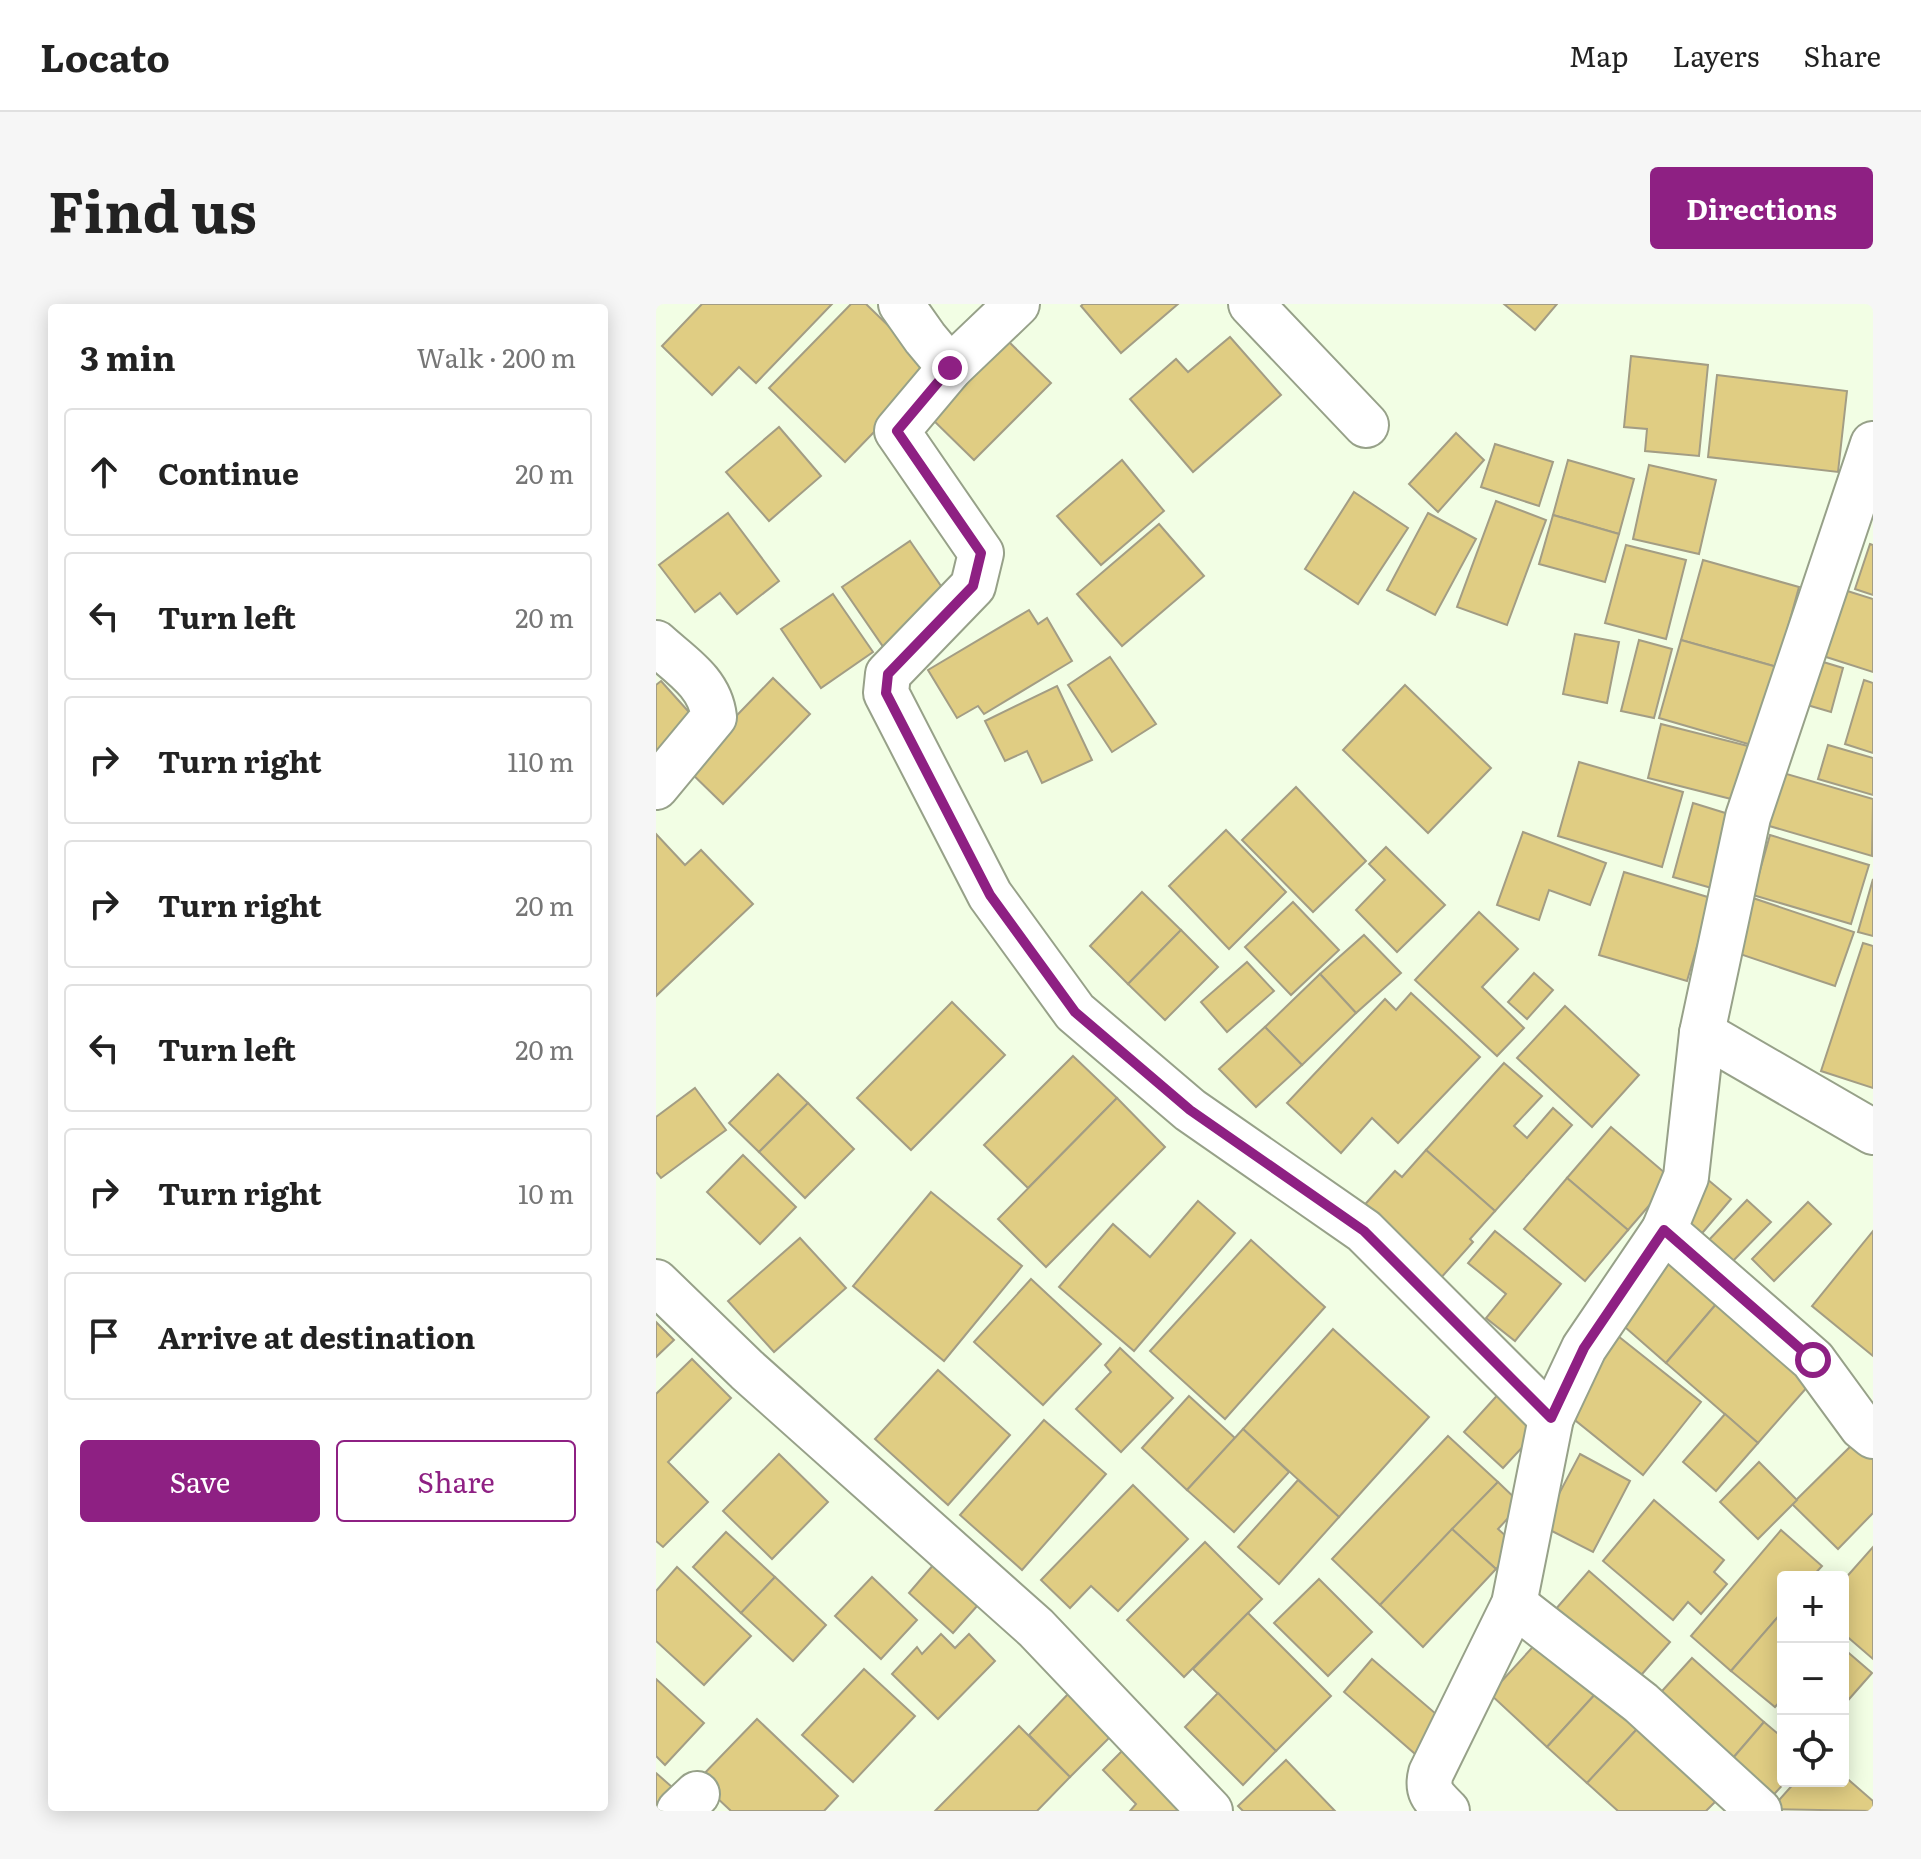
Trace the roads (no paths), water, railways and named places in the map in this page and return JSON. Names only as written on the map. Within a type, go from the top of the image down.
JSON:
[{"type":"street","points":[[901,304],[950,368]]},
{"type":"street","points":[[1017,304],[950,368],[897,431],[981,553],[973,586],[888,674],[886,693],[990,895],[1075,1012],[1190,1110],[1364,1231],[1551,1418]]},
{"type":"street","points":[[1251,304],[1366,425]]},
{"type":"street","points":[[1447,1811],[1431,1796],[1428,1785],[1431,1773],[1514,1604],[1551,1418],[1584,1348],[1664,1230],[1686,1177],[1702,1033],[1748,817],[1873,444]]},
{"type":"street","points":[[656,643],[707,689],[714,717],[656,787]]},
{"type":"street","points":[[1702,1033],[1873,1132]]},
{"type":"street","points":[[1664,1230],[1813,1360],[1862,1427],[1873,1436]]},
{"type":"street","points":[[656,1282],[747,1370],[1036,1628],[1210,1811]]},
{"type":"street","points":[[1514,1604],[1641,1703],[1759,1811]]}]
